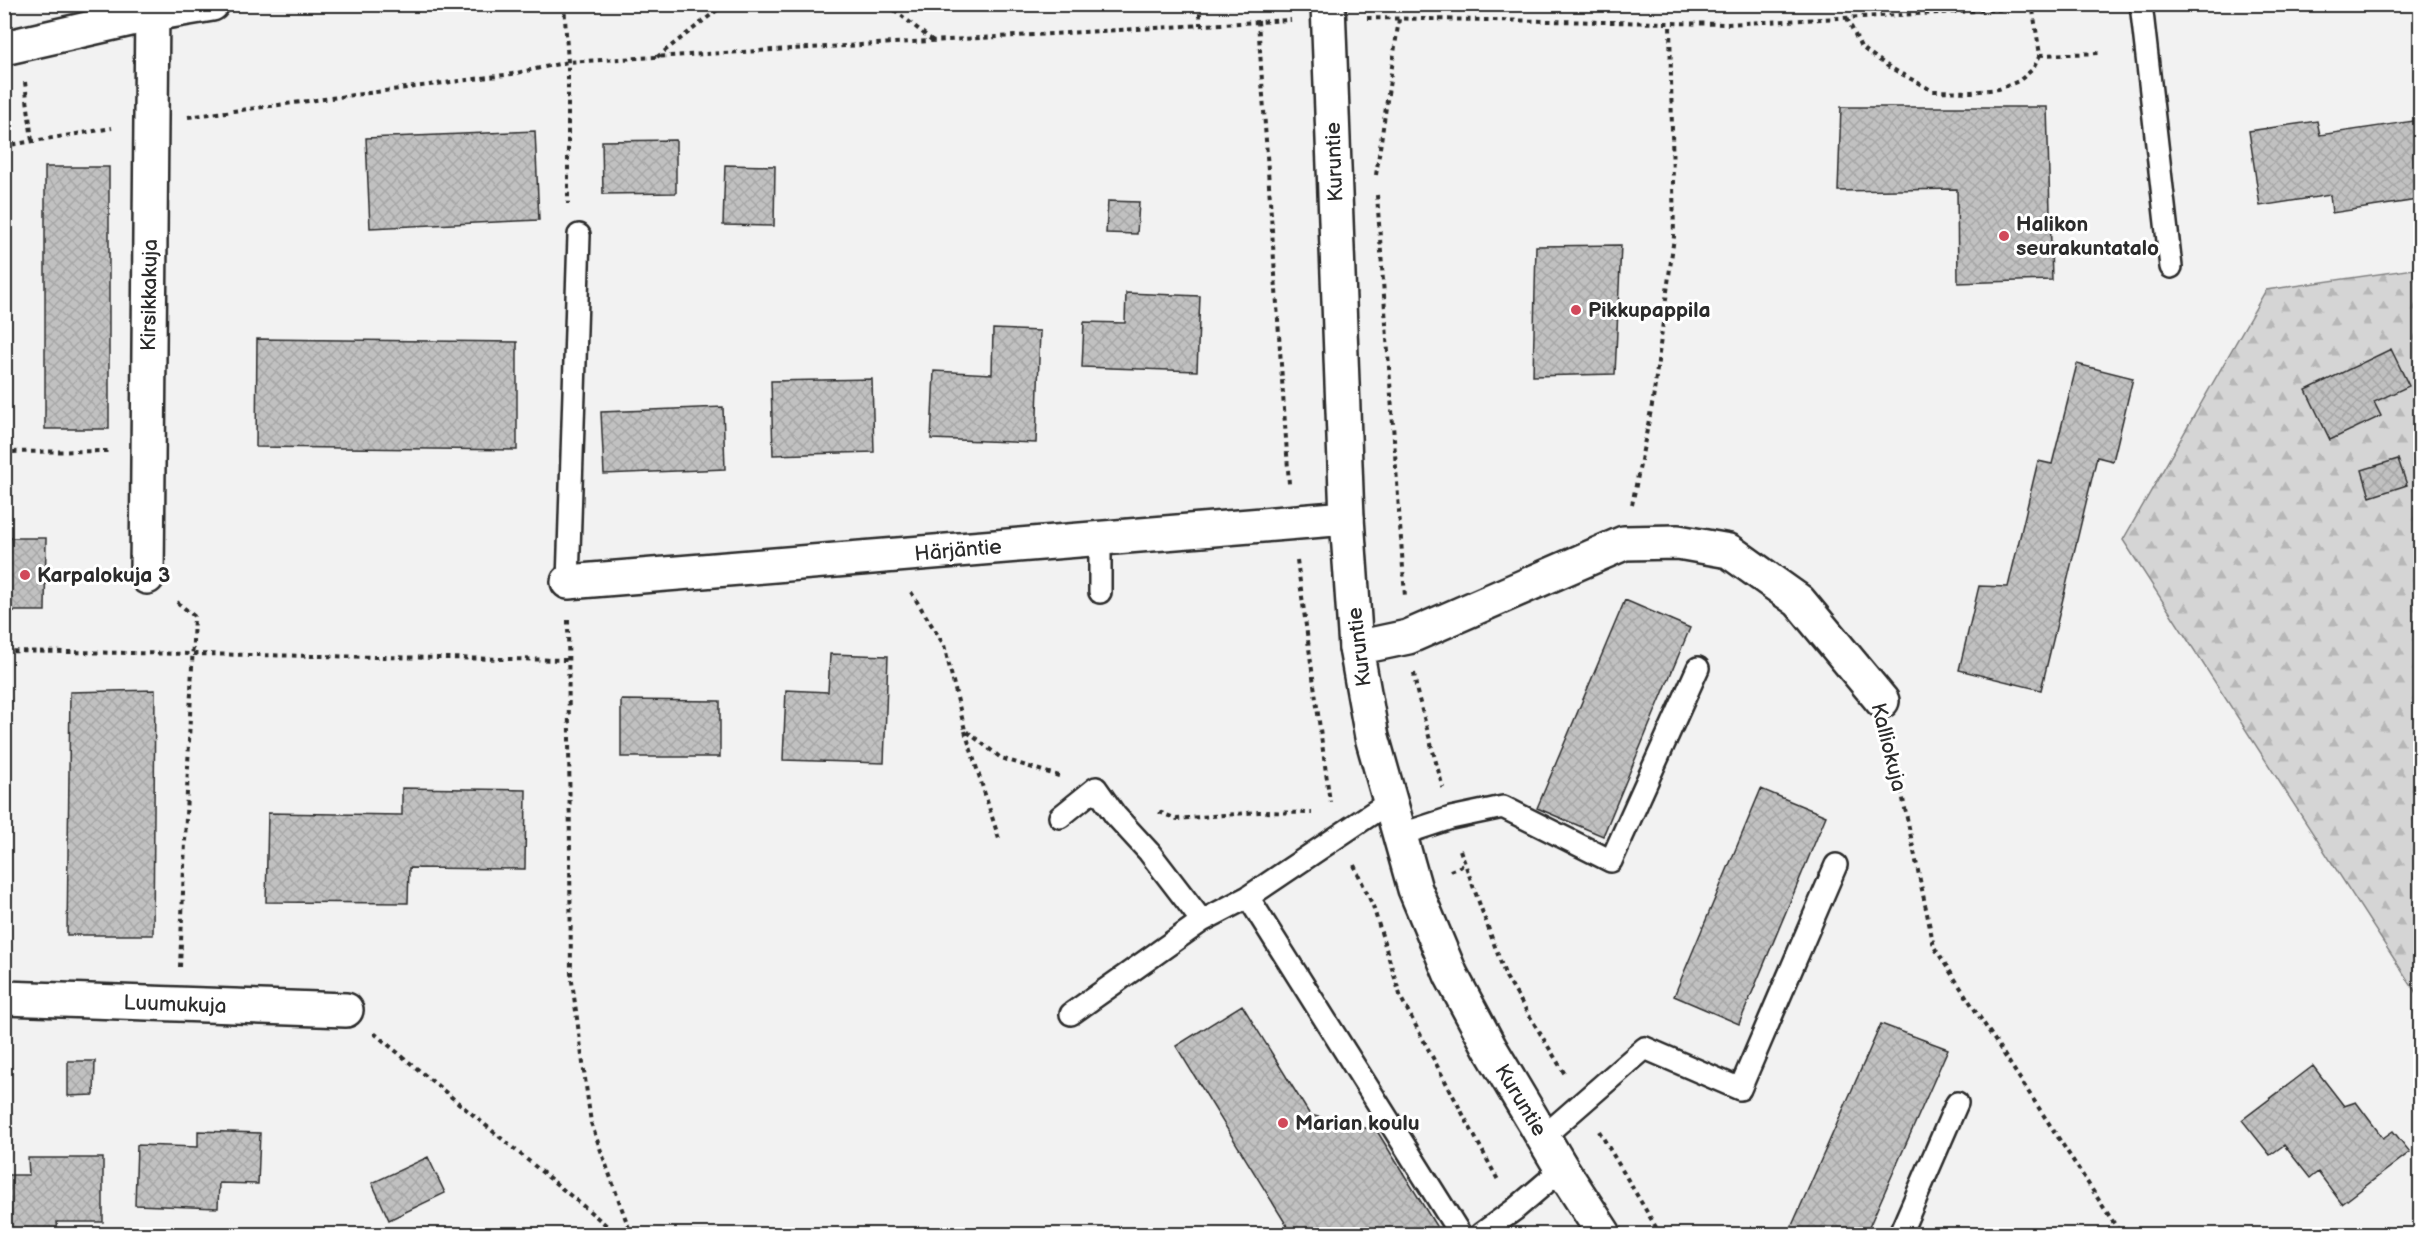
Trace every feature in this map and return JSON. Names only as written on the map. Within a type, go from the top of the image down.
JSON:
[{"type":"street","points":[[4,48],[152,9],[212,4]]},
{"type":"street","name":"Kirsikkakuja","points":[[147,577],[152,9]]},
{"type":"street","name":"Kuruntie","points":[[1328,11],[1347,518],[1356,648],[1372,737],[1415,889],[1451,975],[1543,1137],[1604,1234]]},
{"type":"street","name":"Härjäntie","points":[[568,582],[1347,518]]},
{"type":"street","name":"Kalliokuja","points":[[1356,648],[1408,637],[1624,543],[1677,542],[1729,551],[1799,602],[1882,701]]},
{"type":"street","name":"Luumukuja","points":[[4,998],[346,1010]]},
{"type":"lane","points":[[2141,4],[2171,267]]},
{"type":"lane","points":[[568,582],[579,235]]},
{"type":"lane","points":[[1100,538],[1100,592]]},
{"type":"lane","points":[[1399,835],[1451,818],[1503,807],[1611,861],[1698,668]]},
{"type":"lane","points":[[1060,817],[1096,788],[1115,815],[1149,852],[1202,921]]},
{"type":"lane","points":[[1071,1014],[1202,921],[1248,897],[1389,802]]},
{"type":"lane","points":[[1543,1137],[1645,1047],[1740,1089],[1836,866]]},
{"type":"lane","points":[[1248,897],[1460,1234]]},
{"type":"lane","points":[[1900,1234],[1957,1103]]},
{"type":"lane","points":[[1481,1234],[1514,1210],[1562,1169]]},
{"type":"path","points":[[657,57],[725,4]]},
{"type":"path","points":[[887,4],[933,41]]},
{"type":"path","points":[[1200,4],[1200,25]]},
{"type":"path","points":[[4,146],[151,122],[512,74],[568,62],[1200,25],[1328,11],[1670,24],[1727,24],[2043,4]]},
{"type":"path","points":[[1847,18],[1861,47],[1888,67],[1934,91],[1972,92],[1999,89],[2019,81],[2033,69],[2040,55],[2032,6]]},
{"type":"path","points":[[1624,543],[1653,400],[1674,237],[1670,24]]},
{"type":"path","points":[[2040,55],[2102,52]]},
{"type":"path","points":[[4,452],[148,451]]},
{"type":"path","points":[[888,556],[944,645],[965,730],[999,839]]},
{"type":"path","points":[[147,577],[194,616],[178,1004]]},
{"type":"path","points":[[568,582],[571,974],[591,1123],[632,1234]]},
{"type":"path","points":[[4,651],[568,660]]},
{"type":"path","name":"Kalliokuja","points":[[1882,701],[1935,947],[2121,1234]]},
{"type":"path","points":[[965,730],[1001,758],[1096,788]]},
{"type":"path","points":[[1157,811],[1177,819],[1259,812],[1321,813]]},
{"type":"path","points":[[346,1010],[617,1234]]},
{"type":"green space","points":[[2420,268],[2420,999],[2123,540],[2266,290]]},
{"type":"building","name":"Halikon seurakuntatalo","points":[[1841,107],[2047,107],[2052,280],[1958,283],[1957,189],[1838,191]]},
{"type":"building","points":[[2420,120],[2420,192],[2416,193],[2417,200],[2332,213],[2330,195],[2260,206],[2249,131],[2317,121],[2320,135]]},
{"type":"building","points":[[535,131],[539,220],[370,228],[366,138]]},
{"type":"building","points":[[676,140],[676,193],[603,194],[602,141]]},
{"type":"building","points":[[725,165],[775,166],[774,226],[723,225]]},
{"type":"building","points":[[45,167],[109,167],[109,429],[45,429]]},
{"type":"building","points":[[1108,201],[1139,202],[1137,234],[1106,233]]},
{"type":"building","name":"Pikkupappila","points":[[1621,245],[1615,374],[1533,376],[1536,246]]},
{"type":"building","points":[[1126,293],[1200,296],[1197,371],[1082,367],[1084,322],[1125,323]]},
{"type":"building","points":[[993,329],[1040,331],[1036,443],[931,439],[934,371],[992,374]]},
{"type":"building","points":[[257,339],[517,342],[517,450],[256,447]]},
{"type":"building","points":[[2391,349],[2409,386],[2374,402],[2381,416],[2330,440],[2306,390]]},
{"type":"building","points":[[2077,364],[2133,378],[2113,461],[2097,457],[2041,690],[1959,670],[1979,586],[2008,587],[2038,461],[2052,464]]},
{"type":"building","points":[[872,379],[874,452],[773,455],[771,381]]},
{"type":"building","points":[[723,407],[725,469],[604,474],[601,412]]},
{"type":"building","points":[[2398,459],[2407,485],[2370,497],[2362,470]]},
{"type":"building","name":"Karpalokuja 3","points":[[4,538],[46,538],[45,611],[4,611]]},
{"type":"building","points":[[1625,600],[1690,628],[1603,836],[1537,808]]},
{"type":"building","points":[[830,654],[888,656],[884,763],[783,760],[786,690],[828,692]]},
{"type":"building","points":[[155,690],[153,935],[67,935],[70,692]]},
{"type":"building","points":[[621,700],[720,701],[720,757],[621,757]]},
{"type":"building","points":[[402,788],[526,790],[525,869],[409,868],[408,903],[266,902],[268,813],[402,815]]},
{"type":"building","points":[[1761,789],[1826,816],[1739,1024],[1674,996]]},
{"type":"building","name":"Marian koulu","points":[[1242,1005],[1310,1115],[1377,1131],[1441,1234],[1292,1234],[1176,1046]]},
{"type":"building","points":[[1881,1024],[1948,1049],[1866,1234],[1802,1234],[1790,1230]]},
{"type":"building","points":[[68,1061],[95,1061],[94,1095],[68,1096]]},
{"type":"building","points":[[2313,1066],[2344,1106],[2356,1102],[2383,1138],[2393,1131],[2410,1152],[2342,1204],[2318,1172],[2310,1178],[2284,1145],[2270,1155],[2242,1120]]},
{"type":"building","points":[[198,1131],[260,1133],[258,1184],[219,1183],[218,1208],[135,1205],[137,1145],[198,1147]]},
{"type":"building","points":[[428,1157],[445,1193],[389,1220],[372,1183]]},
{"type":"building","points":[[28,1158],[103,1158],[103,1222],[57,1222],[58,1234],[4,1234],[4,1175],[29,1175]]},
{"type":"place","name":"Halikon seurakuntatalo","points":[[2004,236]]},
{"type":"place","name":"Pikkupappila","points":[[1576,310]]},
{"type":"place","name":"Karpalokuja 3","points":[[25,575]]},
{"type":"place","name":"Marian koulu","points":[[1283,1123]]}]
